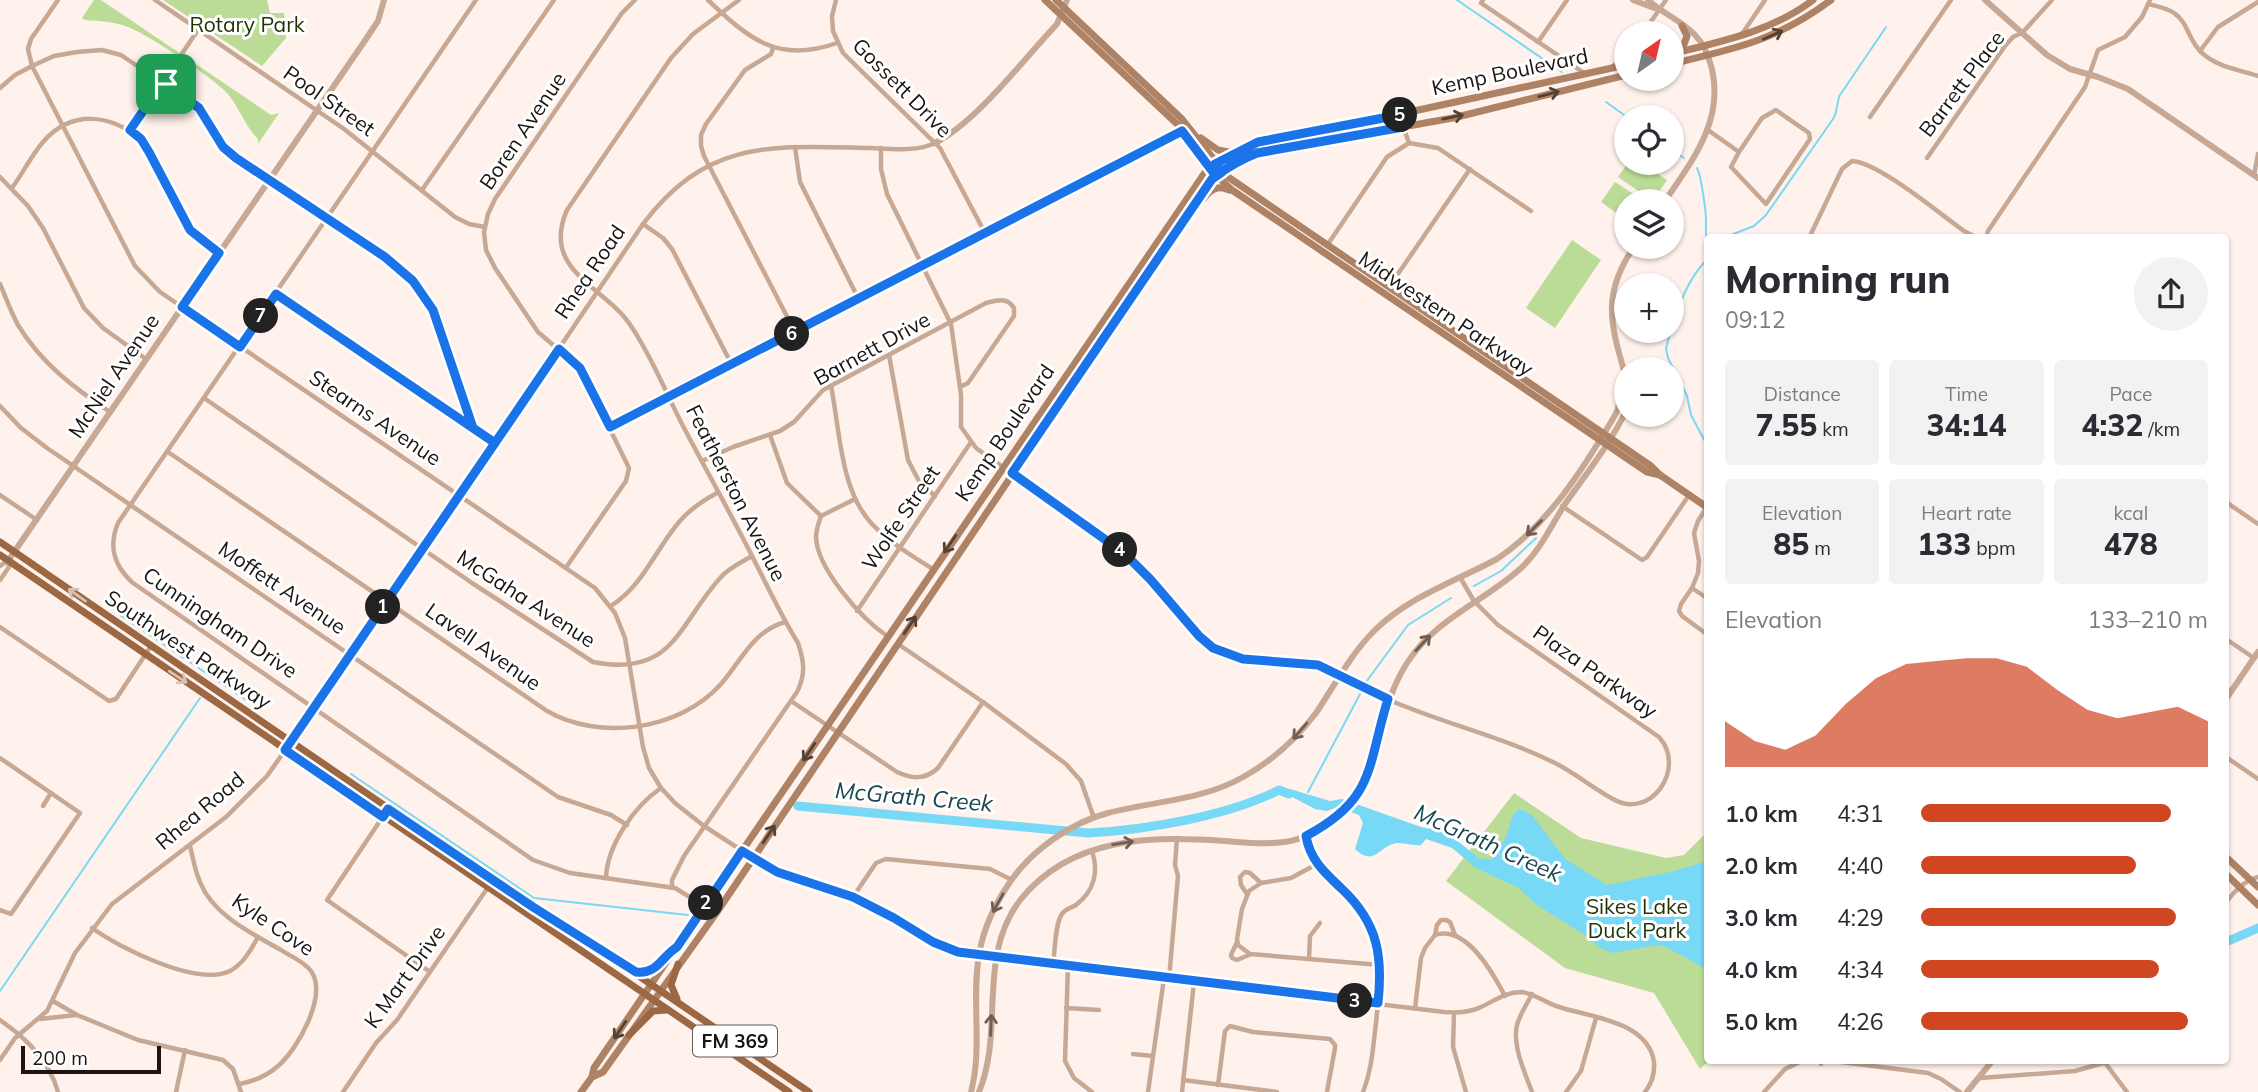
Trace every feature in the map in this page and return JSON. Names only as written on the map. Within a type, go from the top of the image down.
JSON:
[{"type":"main road","points":[[1045,0],[1064,8]]},
{"type":"main road","points":[[1055,0],[1106,52],[1193,132],[1217,150],[1234,153]]},
{"type":"main road","points":[[1684,50],[1742,35],[1784,18],[1813,0]]},
{"type":"main road","points":[[1684,61],[1740,48],[1772,36],[1797,23],[1826,1]]},
{"type":"main road","points":[[1684,28],[1687,42],[1684,46]]},
{"type":"main road","name":"Kemp Boulevard","points":[[581,1092],[592,1077],[594,1068],[1002,467],[1198,180],[1212,166],[1258,142],[1399,115],[1614,67]]},
{"type":"main road","name":"Kemp Boulevard","points":[[592,1077],[603,1072],[716,913],[1012,473],[1219,174],[1243,158],[1257,153],[1484,110],[1614,78]]},
{"type":"main road","points":[[1138,82],[1219,174]]},
{"type":"main road","points":[[1481,97],[1484,110]]},
{"type":"main road","points":[[1193,132],[1212,166]]},
{"type":"main road","name":"Midwestern Parkway","points":[[1219,174],[1240,196],[1386,290],[1605,439],[1647,472],[1660,475],[1704,506]]},
{"type":"main road","name":"Midwestern Parkway","points":[[1219,174],[1327,245],[1386,290]]},
{"type":"main road","points":[[1191,211],[1209,192],[1218,188],[1228,189],[1240,196]]},
{"type":"main road","name":"Southwest Parkway","points":[[0,542],[388,809],[679,1003],[799,1089],[809,1092]]},
{"type":"main road","name":"Southwest Parkway","points":[[0,555],[789,1092]]},
{"type":"main road","points":[[933,569],[943,576]]},
{"type":"main road","points":[[887,636],[898,643]]},
{"type":"main road","points":[[2229,860],[2258,887]]},
{"type":"main road","points":[[2229,877],[2258,905]]},
{"type":"main road","points":[[558,936],[564,927]]},
{"type":"main road","points":[[629,969],[649,972],[656,969],[668,952],[677,947]]},
{"type":"main road","points":[[678,964],[671,985],[679,1003]]},
{"type":"main road","points":[[629,1035],[653,1011],[669,1010]]},
{"type":"street","points":[[32,65],[29,49],[32,39],[58,0]]},
{"type":"street","name":"Pool Street","points":[[155,0],[374,152],[462,221],[485,227]]},
{"type":"street","name":"McNiel Avenue","points":[[8,561],[378,20],[384,0]]},
{"type":"street","name":"Cunningham Drive","points":[[477,0],[118,523],[112,544],[116,561],[127,577],[533,860],[570,873],[672,888],[685,892],[716,913]]},
{"type":"street","points":[[422,190],[554,0]]},
{"type":"street","name":"Boren Avenue","points":[[485,227],[495,199],[622,13],[635,0]]},
{"type":"street","points":[[708,0],[742,32],[773,48],[807,51],[837,43]]},
{"type":"street","name":"Featherston Avenue","points":[[672,888],[677,869],[704,826],[802,683],[804,666],[798,643],[631,325],[617,308],[576,274],[564,251],[562,234],[567,210],[671,58],[692,34],[738,0]]},
{"type":"street","name":"Gossett Drive","points":[[836,0],[832,16],[837,43],[848,60],[946,155],[985,233]]},
{"type":"street","points":[[1538,42],[1567,0]]},
{"type":"street","points":[[1633,0],[1659,10]]},
{"type":"street","points":[[1648,0],[1675,21]]},
{"type":"street","points":[[1651,21],[1665,0]]},
{"type":"street","points":[[1742,35],[1765,0]]},
{"type":"street","points":[[1870,117],[1951,0]]},
{"type":"street","points":[[1985,0],[2046,55],[2070,69],[2127,89],[2256,177],[2258,154]]},
{"type":"street","name":"Barrett Place","points":[[1927,158],[2005,46],[2013,37],[2022,33],[2052,0]]},
{"type":"street","points":[[1482,2],[1585,74]]},
{"type":"street","points":[[1987,234],[2085,87],[2098,50],[2125,37],[2139,22],[2149,2],[2177,14],[2200,51],[2220,66],[2258,76]]},
{"type":"street","points":[[2200,51],[2218,27],[2258,2]]},
{"type":"street","name":"Rhea Road","points":[[0,1060],[20,1034],[39,1019],[53,1001],[75,953],[111,904],[190,846],[246,799],[267,776],[352,655],[643,224],[670,191],[708,165],[751,150],[929,146],[956,130],[974,113],[1046,36],[1064,8]]},
{"type":"street","points":[[1673,189],[1700,150],[1708,130],[1715,91],[1708,55],[1695,35],[1684,27]]},
{"type":"street","points":[[130,130],[198,30]]},
{"type":"street","points":[[773,48],[771,54],[751,64],[738,77],[706,124],[701,135],[701,146],[708,165],[795,332]]},
{"type":"street","points":[[0,88],[15,75],[54,56],[102,50],[121,55],[163,82],[199,108],[223,147],[404,271],[433,310],[473,428]]},
{"type":"street","name":"Stearns Avenue","points":[[32,65],[135,266],[146,280],[240,347],[588,581],[611,607],[623,630],[649,768],[661,788],[680,808],[704,826],[779,873],[853,897],[942,947],[979,956],[1454,1013]]},
{"type":"street","points":[[1610,68],[1614,65]]},
{"type":"street","points":[[1776,110],[1810,133],[1810,139],[1766,204],[1731,167],[1740,152],[1762,118],[1776,110]]},
{"type":"street","points":[[1399,115],[1409,144]]},
{"type":"street","points":[[12,188],[41,144],[52,133],[76,121],[97,118],[113,121],[141,139],[190,230],[219,253]]},
{"type":"street","points":[[1708,130],[1740,152]]},
{"type":"street","points":[[610,427],[1182,131]]},
{"type":"street","points":[[1327,245],[1387,156],[1409,144],[1438,148],[1531,211]]},
{"type":"street","points":[[795,147],[800,182],[859,300]]},
{"type":"street","points":[[881,148],[881,169],[887,194],[951,324],[960,387],[961,427],[971,442]]},
{"type":"street","points":[[1811,234],[1842,169],[1852,160],[1869,166],[1968,234]]},
{"type":"street","points":[[1386,290],[1470,169]]},
{"type":"street","points":[[0,177],[43,228],[84,308],[103,328],[146,359]]},
{"type":"street","points":[[643,224],[663,238],[672,249],[732,365]]},
{"type":"street","points":[[485,227],[486,250],[495,268],[538,332],[580,368],[628,461],[628,477],[567,567]]},
{"type":"street","points":[[1620,357],[1612,330],[1611,304],[1618,273],[1627,259]]},
{"type":"street","points":[[0,284],[19,327],[41,357],[80,393],[110,412]]},
{"type":"street","points":[[276,294],[495,443]]},
{"type":"street","name":"Barnett Drive","points":[[702,461],[770,435],[794,422],[817,396],[831,386],[995,300],[1010,303],[1015,311],[968,383],[960,387]]},
{"type":"street","points":[[889,355],[908,460],[920,483],[935,496]]},
{"type":"street","points":[[831,386],[846,470],[855,499],[871,524],[933,569]]},
{"type":"street","name":"McGaha Avenue","points":[[204,398],[586,659],[604,664],[652,659],[667,648],[721,577],[752,556]]},
{"type":"street","name":"Moffett Avenue","points":[[0,407],[22,428],[74,466],[558,796],[611,815],[627,825]]},
{"type":"street","points":[[979,1092],[990,1044],[995,958],[1004,929],[1022,898],[1037,881],[1062,863],[1092,850],[1121,843],[1177,838],[1273,844],[1306,836],[1343,812],[1370,772],[1388,699],[1418,647],[1448,618],[1513,575],[1529,559],[1605,439],[1614,418]]},
{"type":"street","points":[[971,1092],[978,1051],[979,956],[992,912],[1012,880],[1038,851],[1060,835],[1094,818],[1203,794],[1246,776],[1274,757],[1315,713],[1364,641],[1377,628],[1409,604],[1461,579],[1511,550],[1556,503],[1614,427]]},
{"type":"street","points":[[770,435],[787,483],[821,516]]},
{"type":"street","name":"Plaza Parkway","points":[[971,442],[1124,553],[1213,648],[1243,659],[1318,665],[1388,699],[1555,763],[1619,803],[1637,804],[1657,794],[1665,783],[1670,761],[1668,748],[1660,737],[1498,625],[1474,601],[1461,579]]},
{"type":"street","name":"Wolfe Street","points":[[857,611],[971,442]]},
{"type":"street","name":"Lavell Avenue","points":[[169,452],[556,716],[579,724],[600,728],[640,725],[676,716],[697,705],[721,684],[754,640],[785,622]]},
{"type":"street","points":[[611,607],[637,585],[679,522],[717,492]]},
{"type":"street","points":[[0,495],[37,520]]},
{"type":"street","points":[[1556,503],[1642,560],[1647,557],[1689,495]]},
{"type":"street","points":[[855,499],[821,516],[816,535],[820,553],[857,611],[887,636]]},
{"type":"street","points":[[2229,504],[2258,524]]},
{"type":"street","points":[[1704,512],[1694,533],[1699,561],[1698,573],[1680,606],[1680,613],[1704,632]]},
{"type":"street","points":[[0,566],[8,561],[9,567],[0,580]]},
{"type":"street","points":[[1692,588],[1704,596]]},
{"type":"street","points":[[0,627],[109,701],[116,699],[151,646]]},
{"type":"street","points":[[2229,641],[2256,655],[2229,695]]},
{"type":"street","points":[[898,643],[983,702],[1070,769],[1081,781],[1094,818]]},
{"type":"street","points":[[791,701],[908,778],[922,777],[938,768],[983,702]]},
{"type":"street","points":[[0,759],[80,813],[11,914],[0,910]]},
{"type":"street","points":[[2229,759],[2258,779]]},
{"type":"street","points":[[606,878],[610,852],[648,797],[661,788]]},
{"type":"street","points":[[43,806],[51,793]]},
{"type":"street","points":[[388,809],[327,900],[430,972]]},
{"type":"street","points":[[1306,836],[1308,847],[1317,864],[1365,916],[1376,938],[1380,965],[1378,1003],[1372,1059],[1363,1092]]},
{"type":"street","points":[[1148,1092],[1167,979],[1178,876],[1175,865],[1177,838]]},
{"type":"street","name":"Kyle Cove","points":[[190,846],[200,883],[221,912],[310,969],[317,982],[317,994],[298,1043],[290,1054],[265,1075],[240,1084]]},
{"type":"street","points":[[1053,964],[1060,917],[1086,896],[1094,881],[1096,861],[1092,850]]},
{"type":"street","points":[[853,897],[876,863],[886,859],[990,869],[1012,880]]},
{"type":"street","points":[[1250,954],[1237,960],[1231,955],[1237,942],[1247,894],[1261,883],[1291,878],[1317,864]]},
{"type":"street","points":[[1247,894],[1241,885],[1240,877],[1245,872],[1261,883]]},
{"type":"street","points":[[2229,899],[2249,880],[2258,877]]},
{"type":"street","name":"K Mart Drive","points":[[343,1092],[376,1043],[397,1020],[493,880]]},
{"type":"street","points":[[1415,1008],[1421,958],[1435,935],[1437,925],[1441,920],[1451,922],[1455,935]]},
{"type":"street","points":[[1309,958],[1310,936],[1320,923]]},
{"type":"street","points":[[92,928],[141,956],[182,970],[211,976],[230,971],[238,965],[258,937]]},
{"type":"street","points":[[1435,935],[1446,932],[1455,935],[1485,962],[1505,996]]},
{"type":"street","points":[[1237,942],[1241,949],[1250,954],[1380,965]]},
{"type":"street","points":[[1068,965],[1065,1061],[1074,1078],[1092,1092]]},
{"type":"street","points":[[1182,1092],[1195,982]]},
{"type":"street","points":[[1466,1092],[1452,1047],[1454,1013],[1479,1008],[1505,996],[1523,992],[1554,1006],[1621,1025],[1644,1041],[1654,1064],[1653,1081],[1645,1092]]},
{"type":"street","points":[[1532,994],[1522,1012],[1516,1032],[1532,1092]]},
{"type":"street","points":[[53,1001],[77,1016],[138,1040],[222,1060],[233,1069],[241,1092]]},
{"type":"street","points":[[1066,1008],[1099,1010]]},
{"type":"street","points":[[39,1019],[77,1016]]},
{"type":"street","points":[[1566,1092],[1581,1071],[1596,1018]]},
{"type":"street","points":[[0,1020],[36,1050],[58,1092]]},
{"type":"street","points":[[1218,1085],[1225,1031],[1230,1026],[1253,1032],[1330,1039],[1335,1048],[1326,1092]]},
{"type":"street","points":[[176,1092],[185,1050]]},
{"type":"street","points":[[1133,1054],[1153,1056]]},
{"type":"street","points":[[1764,1092],[1785,1069],[1796,1064]]},
{"type":"street","points":[[1847,1064],[1928,1073],[1961,1092]]},
{"type":"street","points":[[1967,1092],[1989,1064]]},
{"type":"street","points":[[1980,1078],[2075,1071],[2106,1064],[2127,1092]]},
{"type":"street","points":[[1183,1080],[1278,1092]]},
{"type":"green space","points":[[94,0],[101,0],[271,115],[279,113],[258,144],[258,139],[228,94],[196,68],[128,27],[82,18]]},
{"type":"green space","name":"Rotary Park","points":[[163,0],[267,0],[270,13],[284,13],[286,38],[262,66]]},
{"type":"green space","points":[[1660,175],[1667,180],[1661,189],[1636,189],[1618,177]]},
{"type":"green space","points":[[1615,182],[1626,189],[1614,189],[1614,211],[1601,202]]},
{"type":"green space","points":[[1572,240],[1601,260],[1555,328],[1526,308]]},
{"type":"green space","name":"Sikes Lake Duck Park","points":[[1514,793],[1581,838],[1666,858],[1684,855],[1704,835],[1706,1064],[1700,1069],[1654,993],[1565,968],[1446,881]]},
{"type":"water","points":[[1290,789],[1330,801],[1342,799],[1421,827],[1446,832],[1479,858],[1492,860],[1505,840],[1513,815],[1520,809],[1532,815],[1565,859],[1607,885],[1704,862],[1704,968],[1658,945],[1612,953],[1599,947],[1588,937],[1537,905],[1517,887],[1476,868],[1452,848],[1426,839],[1421,845],[1397,843],[1372,856],[1362,854],[1355,849],[1363,823],[1359,815],[1337,807],[1327,811],[1315,809],[1279,790]]},
{"type":"waterway","points":[[1457,0],[1562,72]]},
{"type":"waterway","points":[[1733,234],[1754,226],[1766,215],[1833,119],[1840,95],[1886,27]]},
{"type":"waterway","points":[[1606,102],[1614,108]]},
{"type":"waterway","points":[[1697,168],[1706,216],[1706,234]]},
{"type":"waterway","points":[[1704,263],[1687,288],[1676,313],[1666,349],[1687,396],[1691,415],[1704,439]]},
{"type":"waterway","points":[[1474,586],[1501,571],[1536,538]]},
{"type":"waterway","points":[[1366,682],[1408,625],[1451,598]]},
{"type":"waterway","points":[[120,615],[246,700]]},
{"type":"waterway","points":[[1308,792],[1360,694]]},
{"type":"waterway","points":[[0,991],[200,698]]},
{"type":"waterway","points":[[351,774],[534,898],[688,915]]},
{"type":"waterway","name":"McGrath Creek","points":[[798,806],[1088,833],[1135,829],[1186,820],[1236,807],[1279,790],[1289,794]]},
{"type":"waterway","name":"McGrath Creek","points":[[2229,941],[2258,928]]},
{"type":"route","points":[[166,84],[163,82],[130,130],[141,139],[149,152],[190,230],[219,253],[182,307],[240,347],[276,294],[495,443],[559,349],[580,368],[610,427],[1182,131],[1216,176],[1222,172],[1243,158],[1257,153],[1403,127],[1399,115],[1258,142],[1215,164],[1222,172],[1212,179],[1012,473],[1124,553],[1150,579],[1189,626],[1213,648],[1243,659],[1318,665],[1388,699],[1370,772],[1363,786],[1343,812],[1306,836],[1308,847],[1317,864],[1358,907],[1376,938],[1380,965],[1378,1003],[958,952],[933,942],[853,897],[777,872],[742,851],[677,947],[668,952],[656,969],[636,972],[533,907],[388,809],[383,817],[285,750],[495,443],[473,428],[466,412],[433,310],[404,271],[236,158],[223,147],[199,108],[166,84]]}]
